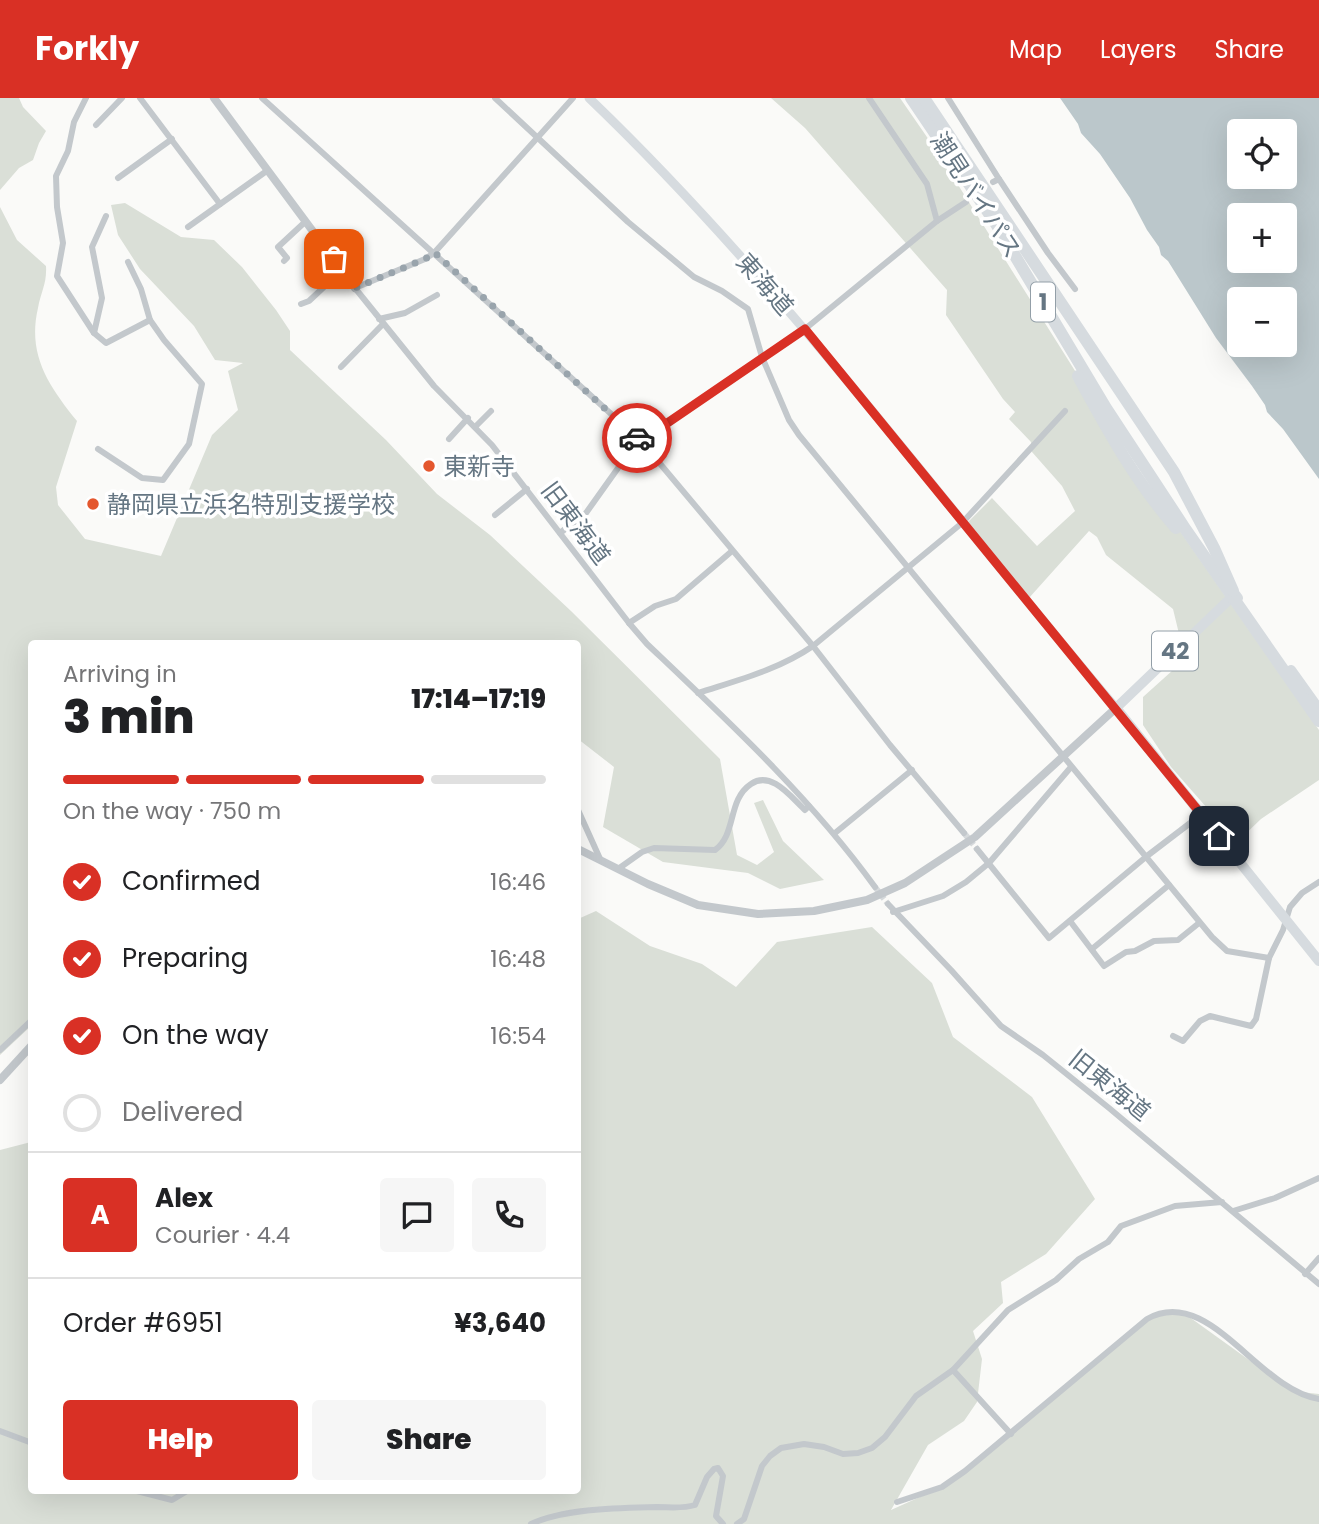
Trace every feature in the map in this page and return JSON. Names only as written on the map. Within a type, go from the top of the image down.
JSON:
[{"type":"highway","name":"1","points":[[911,98],[926,120]]},
{"type":"highway","name":"1","points":[[924,98],[974,174]]},
{"type":"highway","name":"潮見バイパス","points":[[926,120],[1002,235],[1106,408],[1157,486],[1227,592],[1319,721]]},
{"type":"highway","points":[[926,120],[1125,462],[1149,497],[1235,594],[1319,709]]},
{"type":"highway","name":"潮見バイパス","points":[[974,174],[1157,486]]},
{"type":"highway","points":[[974,174],[1174,472],[1235,594]]},
{"type":"highway","name":"42","points":[[1116,708],[1235,594]]},
{"type":"highway","points":[[1116,708],[1319,961]]},
{"type":"main road","name":"東海道","points":[[589,98],[683,193],[805,329],[1116,708]]},
{"type":"street","points":[[86,98],[74,122],[68,151],[56,176],[57,207],[63,243],[57,276],[94,333],[106,343],[150,320]]},
{"type":"street","points":[[96,125],[122,98]]},
{"type":"street","points":[[140,98],[220,204]]},
{"type":"street","name":"旧東海道","points":[[214,98],[381,321],[434,386],[468,418],[527,489],[579,561],[629,623],[835,833],[875,887]]},
{"type":"street","points":[[262,98],[641,441],[813,646],[964,833]]},
{"type":"street","points":[[495,98],[628,222],[694,277],[722,291],[748,309],[762,357],[789,420],[799,435],[1147,856],[1199,923],[1227,951],[1269,958]]},
{"type":"street","points":[[355,288],[435,253],[573,98]]},
{"type":"street","points":[[869,98],[927,184],[937,221]]},
{"type":"street","points":[[948,98],[996,181],[1075,289]]},
{"type":"street","points":[[118,178],[172,139]]},
{"type":"street","points":[[188,227],[268,170]]},
{"type":"street","points":[[560,533],[586,513],[622,460],[641,441],[805,329],[937,221],[966,202]]},
{"type":"street","points":[[94,333],[102,298],[92,247],[106,216]]},
{"type":"street","points":[[284,261],[287,258],[278,247],[305,222]]},
{"type":"street","points":[[98,449],[142,478],[163,480],[189,444],[202,384],[150,320],[141,289],[128,262]]},
{"type":"street","points":[[301,304],[309,301],[342,270]]},
{"type":"street","points":[[341,367],[381,321],[405,313],[437,295]]},
{"type":"street","points":[[475,426],[491,411]]},
{"type":"street","points":[[698,693],[765,672],[813,646],[962,523],[1065,411]]},
{"type":"street","points":[[449,439],[468,418]]},
{"type":"street","points":[[495,515],[527,489]]},
{"type":"street","points":[[629,623],[655,606],[676,599],[732,551]]},
{"type":"street","points":[[581,851],[698,905],[758,914],[814,911],[867,900],[905,883],[975,837],[1116,708]]},
{"type":"street","points":[[893,912],[943,896],[966,882],[989,863],[1071,766]]},
{"type":"street","points":[[835,833],[912,770]]},
{"type":"street","points":[[618,869],[642,852],[654,848],[715,850],[723,845],[734,803],[745,788],[763,778],[775,783],[805,810],[809,806]]},
{"type":"street","points":[[977,849],[1049,938],[1202,814]]},
{"type":"street","points":[[581,817],[601,861]]},
{"type":"street","points":[[1173,1036],[1183,1041],[1200,1021],[1210,1016],[1251,1027],[1256,1019],[1269,958],[1290,907],[1302,893],[1319,882]]},
{"type":"street","points":[[1092,949],[1169,885]]},
{"type":"street","name":"旧東海道","points":[[888,904],[1001,1026],[1043,1055],[1109,1108],[1319,1284]]},
{"type":"street","points":[[1070,921],[1104,966],[1126,952],[1135,951],[1154,941],[1178,940],[1199,923]]},
{"type":"street","points":[[0,1050],[28,1024]]},
{"type":"street","points":[[0,1080],[28,1049]]},
{"type":"street","points":[[1233,1211],[1275,1198],[1319,1178]]},
{"type":"street","points":[[737,1524],[744,1519],[762,1466],[781,1448],[804,1444],[843,1454],[872,1447],[885,1437],[916,1396],[953,1370],[1008,1310],[1056,1280],[1079,1259],[1108,1242],[1121,1226],[1175,1206],[1222,1202]]},
{"type":"street","points":[[1305,1274],[1319,1258]]},
{"type":"street","points":[[897,1502],[942,1487],[1011,1434],[1147,1319],[1161,1312],[1181,1311],[1196,1315],[1282,1385],[1304,1397],[1319,1399]]},
{"type":"street","points":[[953,1370],[1011,1434]]},
{"type":"street","points":[[0,1431],[28,1442]]},
{"type":"street","points":[[531,1524],[566,1514],[590,1511],[685,1508],[695,1505],[707,1477],[718,1468],[723,1476],[716,1516],[723,1524]]},
{"type":"street","points":[[149,1494],[172,1500],[182,1494]]},
{"type":"shaded area","points":[[0,98],[19,98],[23,107],[46,131],[33,160],[19,168],[0,190]]},
{"type":"shaded area","points":[[771,98],[900,98],[938,153],[1138,471],[1319,730],[1319,780],[1261,819],[1237,842],[1171,767],[1143,725],[1143,697],[1193,652],[1180,638],[1173,609],[1106,555],[1097,537],[1089,531],[1029,598],[967,523],[992,498],[1037,546],[1075,511],[1062,486],[1032,452],[1031,442],[1009,419],[1015,412],[1003,399],[946,315],[947,290],[805,128]]},
{"type":"shaded area","points":[[1060,98],[1319,98],[1319,479],[1283,429],[1267,412],[1265,405],[1230,357],[1297,357],[1297,287],[1227,287],[1227,353],[1168,261],[1161,255],[1130,198],[1100,154],[1081,133]]},
{"type":"shaded area","points":[[125,203],[181,237],[214,240],[242,267],[276,310],[290,331],[290,350],[386,440],[437,494],[490,535],[571,611],[720,759],[737,855],[757,865],[774,852],[754,803],[763,800],[783,841],[824,880],[780,889],[748,873],[663,862],[603,827],[614,767],[581,741],[581,640],[28,640],[28,1029],[0,1055],[0,207],[17,240],[46,266],[46,278],[35,325],[38,355],[49,382],[77,421],[56,487],[58,505],[85,539],[161,556],[212,435],[238,410],[228,371],[243,363],[215,360],[194,326],[140,269],[118,235],[111,205]]},
{"type":"shaded area","points":[[596,911],[650,946],[702,964],[736,987],[777,942],[872,927],[932,983],[953,1037],[1032,1097],[1095,1199],[1046,1254],[1001,1282],[1003,1303],[973,1331],[982,1359],[977,1402],[964,1421],[928,1445],[891,1510],[942,1487],[1153,1316],[1181,1311],[1292,1391],[1319,1394],[1319,1524],[0,1524],[0,1150],[28,1143],[28,1494],[581,1494],[581,918]]},
{"type":"tunnel","points":[[964,833],[977,849]]},
{"type":"tunnel","points":[[875,887],[888,904]]},
{"type":"way so far","points":[[334,259],[355,288],[435,253],[637,438]]},
{"type":"place","name":"東新寺","points":[[429,466]]},
{"type":"place","name":"静岡県立浜名特別支援学校","points":[[93,504]]},
{"type":"route","points":[[637,438],[641,441],[805,329],[1219,836]]}]
